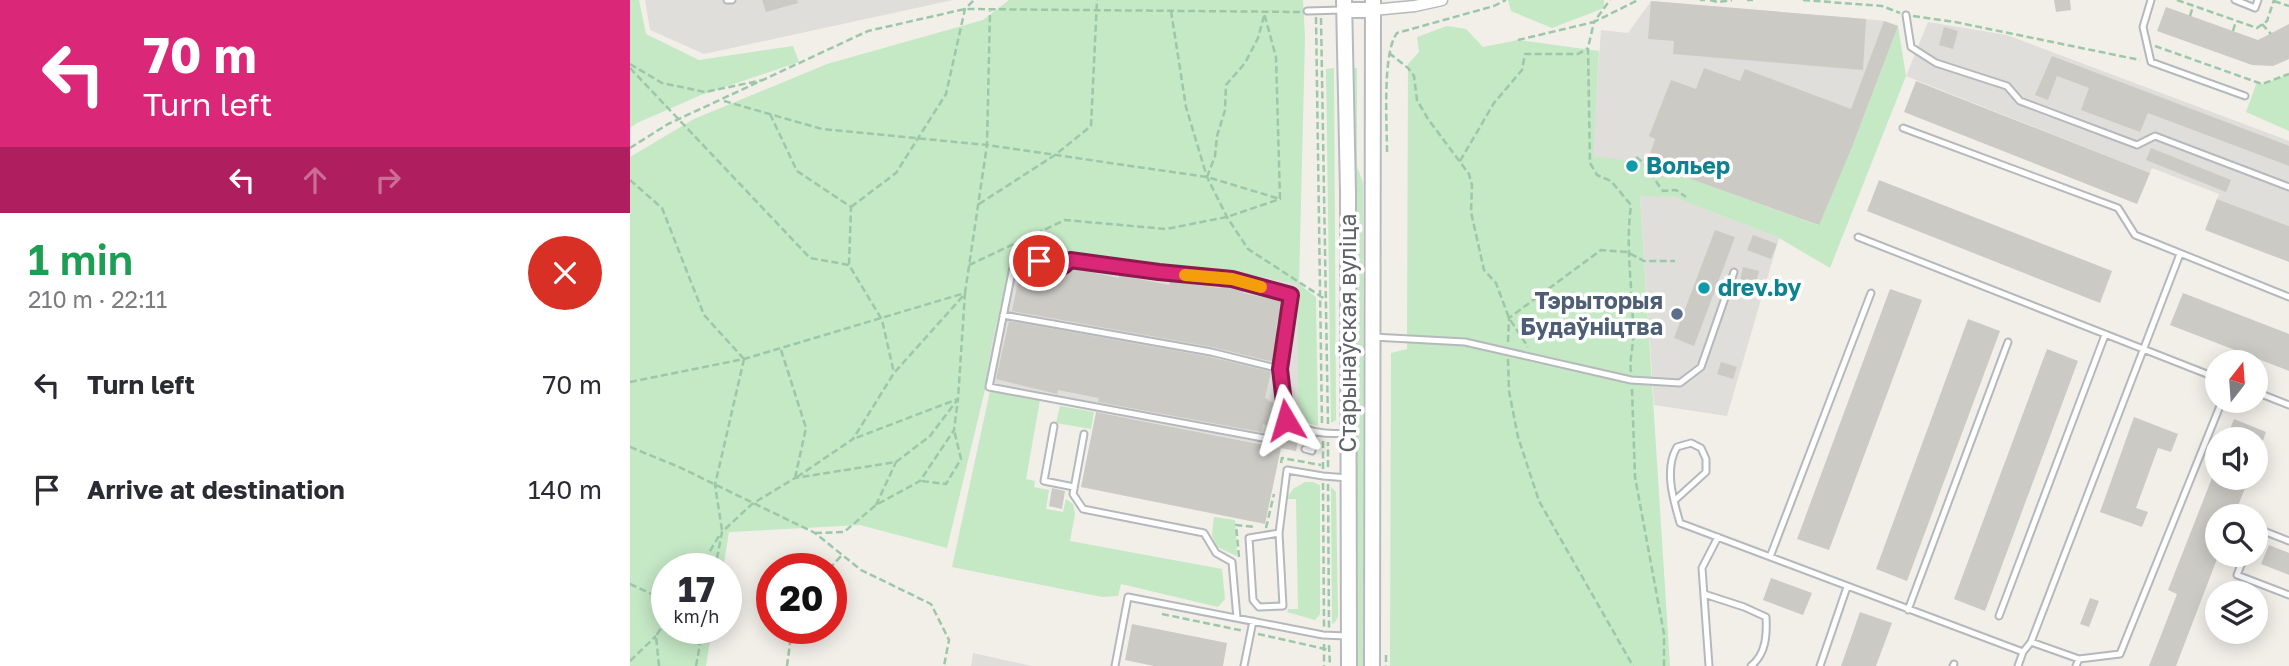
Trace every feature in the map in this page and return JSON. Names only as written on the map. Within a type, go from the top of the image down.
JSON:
[{"type":"main road","points":[[1345,5],[1373,5]]},
{"type":"main road","name":"Старынаўская вуліца","points":[[1345,5],[1349,666]]},
{"type":"main road","name":"Старынаўская вуліца","points":[[1372,666],[1373,5]]},
{"type":"street","points":[[1373,5],[1415,6],[1442,0]]},
{"type":"lane","points":[[2151,0],[2143,27],[2151,62],[2245,96]]},
{"type":"lane","points":[[2235,0],[2255,8],[2258,0]]},
{"type":"lane","points":[[1307,11],[1345,5]]},
{"type":"lane","points":[[1906,15],[1911,47],[1916,51],[1936,63],[2007,86],[2020,101],[2137,145],[2155,136],[2289,187]]},
{"type":"lane","points":[[1903,128],[2118,208],[2135,235],[2289,297]]},
{"type":"lane","points":[[1858,237],[2205,373]]},
{"type":"lane","points":[[2018,666],[2023,652],[2031,642],[2180,254]]},
{"type":"lane","points":[[1015,257],[1064,266],[1070,260],[1232,279],[1291,295],[1280,369],[1286,420],[1274,440],[989,387],[1003,315],[1015,257]]},
{"type":"lane","points":[[1373,337],[1465,342],[1631,380],[1679,383],[1701,366],[1734,272]]},
{"type":"lane","points":[[1770,557],[1871,293]]},
{"type":"lane","points":[[1003,315],[1211,352],[1280,369]]},
{"type":"lane","points":[[1999,616],[2105,335]]},
{"type":"lane","points":[[1908,610],[2008,342]]},
{"type":"lane","points":[[2268,397],[2289,405]]},
{"type":"lane","points":[[2031,642],[2079,659],[2120,654],[2217,413]]},
{"type":"lane","points":[[1286,420],[1325,435],[1348,433]]},
{"type":"lane","points":[[1054,426],[1044,481],[1074,487]]},
{"type":"lane","points":[[1305,449],[1311,451],[1313,432]]},
{"type":"lane","points":[[1084,434],[1073,494],[1083,509],[1204,533],[1216,553],[1232,562],[1237,618]]},
{"type":"lane","points":[[1674,501],[1706,472],[1706,459],[1701,449],[1690,443],[1677,447],[1670,460],[1674,501],[1680,523],[2023,652]]},
{"type":"lane","points":[[1279,533],[1249,538],[1253,600],[1259,607],[1283,606],[1279,533],[1287,470],[1348,478]]},
{"type":"lane","points":[[2268,533],[2289,541]]},
{"type":"lane","points":[[1709,666],[1702,568],[1718,537]]},
{"type":"lane","points":[[2241,567],[2238,575],[2289,595]]},
{"type":"lane","points":[[1820,666],[1847,587]]},
{"type":"lane","points":[[1704,594],[1766,617],[1767,638],[1757,661],[1751,666]]},
{"type":"lane","points":[[1115,666],[1128,597],[1326,636],[1349,636]]},
{"type":"lane","points":[[1244,666],[1253,621]]},
{"type":"lane","points":[[2076,666],[2079,659]]},
{"type":"path","points":[[851,207],[896,173],[946,94],[965,9],[974,0]]},
{"type":"path","points":[[978,205],[1055,155],[1091,126],[1097,0]]},
{"type":"path","points":[[1387,156],[1389,53],[1396,33],[1494,6],[1506,0]]},
{"type":"path","points":[[1611,0],[1594,22],[1588,48],[1590,163],[1597,175],[1611,181],[1632,205],[1627,252],[1634,337],[1629,360],[1635,477],[1664,634],[1664,666]]},
{"type":"path","points":[[1518,40],[1594,22],[1638,0]]},
{"type":"path","points":[[1700,0],[1732,0]]},
{"type":"path","points":[[1747,0],[1753,0]]},
{"type":"path","points":[[1803,0],[1882,6],[1906,15],[1955,22],[2151,62]]},
{"type":"path","points":[[1882,6],[1886,0]]},
{"type":"path","points":[[2177,0],[2257,28],[2267,21],[2274,0],[2289,6]]},
{"type":"path","points":[[2190,16],[2193,6]]},
{"type":"path","points":[[630,148],[680,120],[868,31],[965,9],[1264,13],[1307,11]]},
{"type":"path","points":[[920,481],[946,484],[961,459],[954,430],[965,293],[987,145],[990,10]]},
{"type":"path","points":[[1171,11],[1186,107],[1207,177],[1227,217],[1248,249],[1325,299]]},
{"type":"path","points":[[1318,11],[1325,435]]},
{"type":"path","points":[[1318,11],[1325,299],[1324,666]]},
{"type":"path","points":[[1207,177],[1215,156],[1226,85],[1245,63],[1252,50],[1264,13]]},
{"type":"path","points":[[1264,13],[1276,57],[1280,199]]},
{"type":"path","points":[[2233,31],[2236,21]]},
{"type":"path","points":[[2262,24],[2271,34]]},
{"type":"path","points":[[2153,45],[2262,84],[2289,74]]},
{"type":"path","points":[[1460,161],[1494,103],[1522,70],[1525,54],[1578,54],[1588,48]]},
{"type":"path","points":[[1389,53],[1414,76],[1417,100],[1469,174],[1472,185],[1471,212],[1484,270],[1496,283],[1509,318],[1521,340],[1541,359]]},
{"type":"path","points":[[630,66],[662,83],[705,92],[771,78]]},
{"type":"path","points":[[630,66],[810,258],[849,265]]},
{"type":"path","points":[[721,100],[822,130],[987,145],[1207,177],[1280,199]]},
{"type":"path","points":[[770,114],[797,171],[851,207]]},
{"type":"path","points":[[1636,157],[1647,164],[1662,191],[1676,190],[1686,197]]},
{"type":"path","points":[[630,180],[662,208],[704,315],[744,359]]},
{"type":"path","points":[[970,265],[1065,220],[1166,229],[1227,217],[1280,199]]},
{"type":"path","points":[[851,207],[849,265],[882,320],[894,373]]},
{"type":"path","points":[[1509,318],[1601,250],[1627,252],[1644,261],[1675,261]]},
{"type":"path","points":[[630,382],[744,359],[882,320],[965,293]]},
{"type":"path","points":[[853,439],[894,373],[965,293]]},
{"type":"path","points":[[1509,318],[1509,391],[1518,437],[1539,501],[1633,666]]},
{"type":"path","points":[[781,349],[806,428],[795,478]]},
{"type":"path","points":[[718,553],[722,532],[715,485],[744,359]]},
{"type":"path","points":[[709,553],[722,532],[752,504],[853,439],[958,399]]},
{"type":"path","points":[[876,505],[896,462],[930,436],[958,399]]},
{"type":"path","points":[[815,533],[844,532],[876,505],[920,481],[954,430]]},
{"type":"path","points":[[630,447],[815,533],[840,553]]},
{"type":"path","points":[[795,478],[896,462]]},
{"type":"path","points":[[847,559],[861,570],[931,604],[948,640],[944,666]]},
{"type":"path","points":[[630,584],[651,594]]},
{"type":"path","points":[[1152,611],[1330,649]]},
{"type":"path","points":[[1326,636],[1330,649],[1330,666]]},
{"type":"path","points":[[630,661],[651,641]]},
{"type":"path","points":[[657,644],[659,666]]},
{"type":"path","points":[[696,666],[700,644]]},
{"type":"path","points":[[787,666],[790,644]]},
{"type":"path","points":[[1386,652],[1386,666]]},
{"type":"shaded area","points":[[645,0],[953,0],[704,54],[650,30]]},
{"type":"shaded area","points":[[1651,1],[1866,19],[1898,26],[1819,225],[1646,164],[1592,156],[1601,30],[1628,33]]},
{"type":"shaded area","points":[[1928,22],[2007,35],[2289,141],[2289,226],[2217,199],[2219,194],[2152,168],[2150,173],[1906,76]]},
{"type":"shaded area","points":[[1640,195],[1674,197],[1779,238],[1727,416],[1654,405]]},
{"type":"shaded area","points":[[1013,252],[1062,260],[1064,255],[1235,272],[1299,284],[1299,433],[1296,451],[985,390],[992,343]]},
{"type":"shaded area","points":[[973,653],[1032,666],[971,666]]},
{"type":"green space","points":[[630,0],[639,0],[646,34],[699,60],[793,46],[799,62],[701,95],[630,128]]},
{"type":"green space","points":[[1009,0],[1303,0],[1305,38],[1299,284],[1316,297],[1318,426],[1298,420],[1298,284],[1235,272],[1064,255],[1062,260],[1013,252],[992,343],[985,390],[947,548],[860,525],[729,532],[726,553],[651,553],[651,644],[709,644],[706,666],[630,666],[630,157],[694,119],[827,64],[983,20]]},
{"type":"green space","points":[[1508,0],[1604,0],[1604,8],[1552,28],[1511,11]]},
{"type":"green space","points":[[1447,26],[1466,29],[1483,47],[1518,40],[1599,51],[1593,156],[1647,163],[1818,225],[1852,147],[1898,26],[1906,76],[1830,268],[1779,238],[1674,197],[1640,196],[1670,666],[1390,666],[1391,353],[1407,349],[1408,64],[1419,52],[1417,37]]},
{"type":"green space","points":[[1334,68],[1336,420],[1331,423],[1326,69]]},
{"type":"green space","points":[[1351,68],[1357,68],[1357,166],[1363,183],[1363,666],[1358,666]]},
{"type":"green space","points":[[2289,74],[2289,131],[2246,112],[2257,82],[2263,84]]},
{"type":"green space","points":[[990,391],[1040,400],[1026,479],[1035,481],[1034,487],[1049,490],[1046,509],[1063,512],[1066,499],[1073,504],[1075,514],[1070,541],[1222,569],[1225,599],[1218,607],[1121,584],[1118,596],[1102,597],[952,567]]},
{"type":"green space","points":[[1060,406],[1094,412],[1091,429],[1056,423]]},
{"type":"green space","points":[[1305,482],[1320,485],[1320,614],[1315,620],[1287,612],[1288,609],[1298,609],[1296,499],[1286,499],[1293,489]]},
{"type":"green space","points":[[1331,487],[1336,492],[1338,616],[1332,624]]},
{"type":"green space","points":[[1214,517],[1235,520],[1237,556],[1217,547],[1212,535]]},
{"type":"building","points":[[762,0],[797,0],[798,3],[766,12]]},
{"type":"building","points":[[2054,0],[2070,0],[2071,10],[2056,12]]},
{"type":"building","points":[[1651,1],[1866,19],[1863,70],[1673,54],[1674,41],[1648,39]]},
{"type":"building","points":[[2166,7],[2258,40],[2289,24],[2289,59],[2273,66],[2252,65],[2157,31]]},
{"type":"building","points":[[1884,21],[1898,26],[1819,225],[1647,163],[1655,139],[1649,136],[1671,80],[1696,89],[1704,68],[1740,81],[1745,69],[1851,109]]},
{"type":"building","points":[[1944,27],[1958,31],[1953,49],[1939,45]]},
{"type":"building","points":[[2052,56],[2289,146],[2289,166],[2148,113],[2140,132],[2081,110],[2089,88],[2057,76],[2048,100],[2035,95]]},
{"type":"building","points":[[1916,81],[2150,173],[2137,204],[1904,112]]},
{"type":"building","points":[[2151,148],[2231,180],[2226,192],[2146,160]]},
{"type":"building","points":[[1879,180],[2112,271],[2100,303],[1867,211]]},
{"type":"building","points":[[2217,199],[2289,226],[2289,262],[2205,230]]},
{"type":"building","name":"drev.by","points":[[1715,230],[1735,237],[1694,346],[1674,338]]},
{"type":"building","points":[[1753,235],[1777,244],[1771,259],[1747,250]]},
{"type":"building","points":[[1031,266],[1070,274],[1071,268],[1169,285],[1170,281],[1220,288],[1221,283],[1231,284],[1244,288],[1243,293],[1282,301],[1276,328],[1280,329],[1274,362],[1212,347],[1012,311],[1020,273],[1030,275]]},
{"type":"building","points":[[1743,267],[1759,271],[1752,298],[1737,295]]},
{"type":"building","points":[[1890,289],[1922,300],[1829,550],[1797,539]]},
{"type":"building","points":[[2183,293],[2289,334],[2289,371],[2268,363],[2268,350],[2235,350],[2170,325]]},
{"type":"building","points":[[1968,319],[2000,331],[1907,581],[1876,569]]},
{"type":"building","points":[[1009,321],[1210,357],[1271,372],[1265,398],[1279,404],[1276,427],[1263,424],[1261,432],[1098,402],[1099,398],[1058,390],[1057,394],[996,379]]},
{"type":"building","points":[[2047,349],[2078,361],[1985,611],[1954,599]]},
{"type":"building","points":[[1721,362],[1737,367],[1733,379],[1717,374]]},
{"type":"building","points":[[1096,412],[1280,448],[1286,431],[1299,433],[1296,451],[1281,448],[1265,524],[1081,487]]},
{"type":"building","points":[[2134,417],[2178,434],[2171,452],[2158,448],[2136,508],[2148,512],[2142,527],[2100,512]]},
{"type":"building","points":[[2234,419],[2254,427],[2231,427]]},
{"type":"building","points":[[1052,488],[1065,491],[1062,509],[1049,506]]},
{"type":"building","points":[[2207,490],[2244,490],[2239,504],[2205,504],[2205,567],[2214,567],[2209,581],[2205,581],[2205,590],[2176,666],[2149,666],[2177,594],[2168,590]]},
{"type":"building","points":[[2269,545],[2289,553],[2289,575],[2268,567]]},
{"type":"building","points":[[1771,578],[1812,593],[1803,615],[1763,600]]},
{"type":"building","points":[[2090,598],[2099,601],[2089,627],[2080,624]]},
{"type":"building","points":[[1860,612],[1892,623],[1876,666],[1841,666]]},
{"type":"building","points":[[1132,624],[1227,643],[1223,666],[1154,666],[1125,660]]},
{"type":"slow traffic","points":[[1185,275],[1232,279],[1261,287]]},
{"type":"place","name":"Вольер","points":[[1632,166]]},
{"type":"place","name":"drev.by","points":[[1704,288]]},
{"type":"place","name":"Тэрыторыя Будаўніцтва","points":[[1677,314]]},
{"type":"route","points":[[1039,261],[1064,266],[1070,260],[1232,279],[1291,295],[1280,369],[1286,420]]}]
